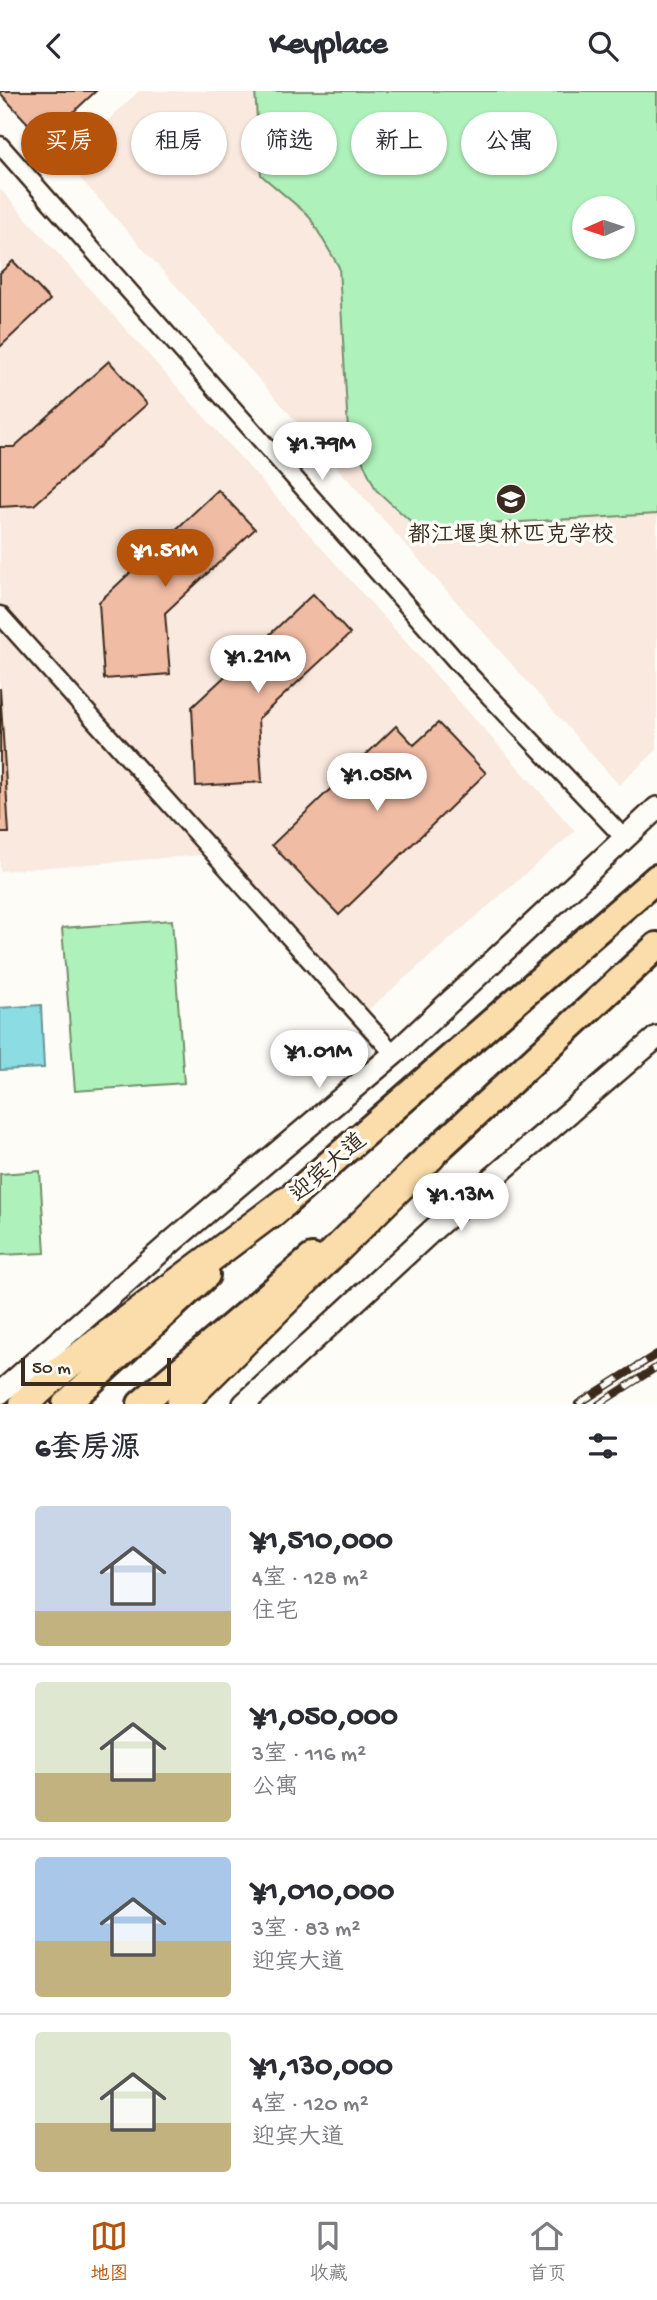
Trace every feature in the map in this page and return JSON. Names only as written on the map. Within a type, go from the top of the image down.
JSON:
[{"type":"highway","points":[[181,1404],[431,1156]]},
{"type":"highway","points":[[24,1404],[64,1368],[285,1202]]},
{"type":"main road","name":"迎宾大道","points":[[66,1404],[285,1202],[657,878]]},
{"type":"main road","points":[[141,1404],[431,1156],[657,946]]},
{"type":"street","points":[[0,145],[458,663],[624,838]]},
{"type":"street","points":[[0,615],[394,1054]]},
{"type":"street","points":[[0,1393],[175,1239],[394,1054],[657,808]]},
{"type":"street","points":[[244,1404],[436,1227],[657,1037]]},
{"type":"shaded area","name":"都江堰奥林匹克学校","points":[[139,91],[657,91],[657,750],[619,785],[77,175],[117,175],[117,112]]},
{"type":"shaded area","points":[[0,189],[575,831],[361,1016],[214,854],[0,871]]},
{"type":"green space","points":[[255,91],[657,91],[657,514],[418,528],[376,490],[348,430],[339,267],[309,216],[261,175],[337,175],[337,112],[256,112]]},
{"type":"green space","points":[[172,920],[184,1083],[75,1091],[62,928]]},
{"type":"green space","points":[[40,1171],[45,1253],[0,1255],[0,1174]]},
{"type":"water","points":[[41,1005],[44,1068],[0,1070],[0,1008]]},
{"type":"building","points":[[1,91],[96,91],[73,112],[21,112],[21,116]]},
{"type":"building","points":[[13,261],[50,300],[0,347],[0,273]]},
{"type":"building","points":[[109,361],[147,404],[34,505],[0,507],[0,447],[14,447]]},
{"type":"building","points":[[218,490],[255,529],[165,613],[170,674],[104,679],[99,602]]},
{"type":"building","points":[[313,594],[350,634],[258,719],[262,782],[196,786],[192,707]]},
{"type":"building","points":[[0,688],[9,833],[0,833]]},
{"type":"building","points":[[438,723],[486,773],[339,915],[272,845],[396,726],[414,745]]},
{"type":"railway","points":[[578,1404],[657,1354]]},
{"type":"railway","points":[[599,1404],[657,1367]]},
{"type":"place","name":"都江堰奥林匹克学校","points":[[511,499]]}]
